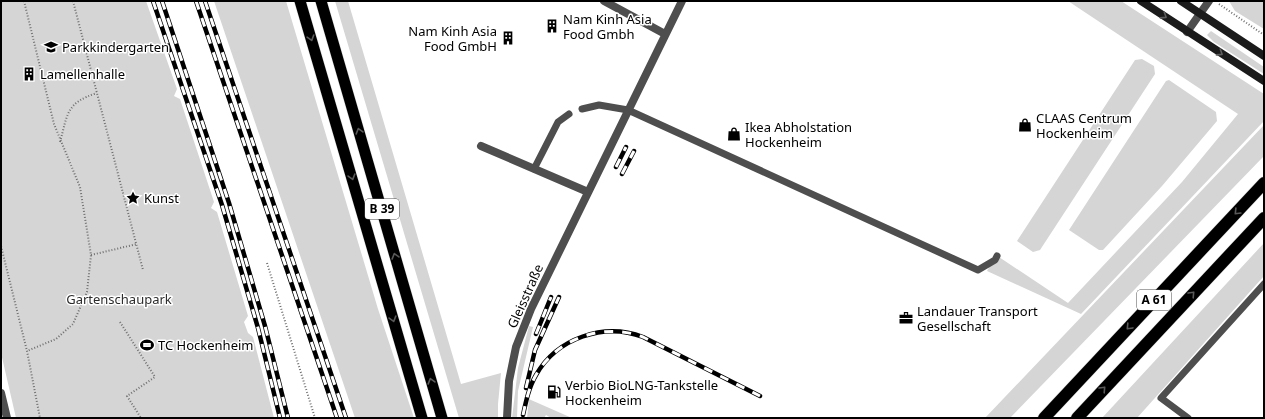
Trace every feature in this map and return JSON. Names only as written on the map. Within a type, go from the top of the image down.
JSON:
[{"type":"highway","name":"B 39","points":[[300,1],[422,418]]},
{"type":"highway","name":"B 39","points":[[321,1],[442,418]]},
{"type":"highway","name":"A 61","points":[[1044,418],[1264,183]]},
{"type":"highway","name":"A 61","points":[[1077,418],[1264,218]]},
{"type":"main road","points":[[1140,1],[1264,81]]},
{"type":"main road","points":[[1180,1],[1264,56]]},
{"type":"street","points":[[604,1],[665,34]]},
{"type":"street","name":"Gleisstraße","points":[[507,418],[509,381],[516,347],[531,309],[682,1]]},
{"type":"street","points":[[1187,32],[1209,1]]},
{"type":"street","points":[[481,146],[588,192]]},
{"type":"street","points":[[1,393],[7,418]]},
{"type":"lane","points":[[582,110],[599,105],[628,110],[978,270],[995,260],[997,256]]},
{"type":"lane","points":[[534,169],[558,122],[569,114]]},
{"type":"lane","points":[[1188,418],[1161,398],[1264,284]]},
{"type":"path","points":[[24,1],[54,124],[60,142],[80,187],[91,255],[87,292],[73,324],[56,339],[28,352]]},
{"type":"path","points":[[73,1],[143,270]]},
{"type":"path","points":[[1215,1],[1264,35]]},
{"type":"path","points":[[60,142],[67,116],[73,105],[81,98],[97,93]]},
{"type":"path","points":[[91,255],[137,244]]},
{"type":"path","points":[[1,246],[28,352],[40,418]]},
{"type":"path","points":[[267,263],[315,418]]},
{"type":"path","points":[[120,322],[155,377],[127,396],[141,418]]},
{"type":"green space","name":"Gartenschaupark","points":[[1,1],[146,1],[177,89],[174,96],[180,99],[214,202],[211,208],[217,212],[248,316],[244,322],[248,333],[253,337],[274,418],[16,418],[1,353]]},
{"type":"green space","points":[[214,1],[286,1],[378,309],[414,418],[355,418]]},
{"type":"green space","points":[[335,1],[348,1],[461,384],[501,373],[498,418],[459,418]]},
{"type":"green space","points":[[1068,1],[1121,1],[1264,94],[1264,121],[1081,314],[987,271],[996,255],[1068,303],[1182,182],[1238,114]]},
{"type":"green space","points":[[1229,1],[1264,1],[1264,29],[1235,11]]},
{"type":"green space","points":[[1211,31],[1264,67],[1264,74],[1214,42],[1207,35]]},
{"type":"green space","points":[[1142,59],[1154,66],[1155,74],[1040,250],[1033,252],[1017,241],[1135,60]]},
{"type":"green space","points":[[1169,80],[1216,112],[1217,121],[1162,186],[1103,250],[1099,250],[1069,230],[1166,81]]},
{"type":"green space","points":[[1264,125],[1264,156],[1010,418],[985,418]]},
{"type":"green space","points":[[1264,243],[1264,276],[1137,418],[1102,418]]},
{"type":"green space","points":[[529,326],[533,327],[518,391],[517,418],[512,418],[518,368]]},
{"type":"green space","points":[[529,399],[572,418],[551,418],[546,415],[544,418],[527,418]]},
{"type":"railway","points":[[153,1],[222,205],[258,328],[280,418]]},
{"type":"railway","points":[[162,1],[229,203],[265,326],[288,418]]},
{"type":"railway","points":[[196,1],[337,418]]},
{"type":"railway","points":[[205,1],[346,418]]},
{"type":"railway","points":[[616,167],[626,147]]},
{"type":"railway","points":[[622,174],[634,151]]},
{"type":"railway","points":[[536,334],[551,297]]},
{"type":"railway","points":[[526,388],[535,350],[559,297]]},
{"type":"railway","points":[[523,415],[528,394],[536,375],[545,362],[556,351],[583,336],[613,331],[643,337],[760,396]]},
{"type":"place","name":"Nam Kinh Asia Food Gmbh","points":[[552,26]]},
{"type":"place","name":"Nam Kinh Asia Food GmbH","points":[[508,38]]},
{"type":"place","name":"Parkkindergarten","points":[[51,47]]},
{"type":"place","name":"Lamellenhalle","points":[[29,74]]},
{"type":"place","name":"CLAAS Centrum Hockenheim","points":[[1025,125]]},
{"type":"place","name":"Ikea Abholstation Hockenheim","points":[[734,134]]},
{"type":"place","name":"Kunst","points":[[133,198]]},
{"type":"place","name":"Landauer Transport Gesellschaft","points":[[906,318]]},
{"type":"place","name":"TC Hockenheim","points":[[147,345]]},
{"type":"place","name":"Verbio BioLNG-Tankstelle Hockenheim","points":[[554,392]]}]
